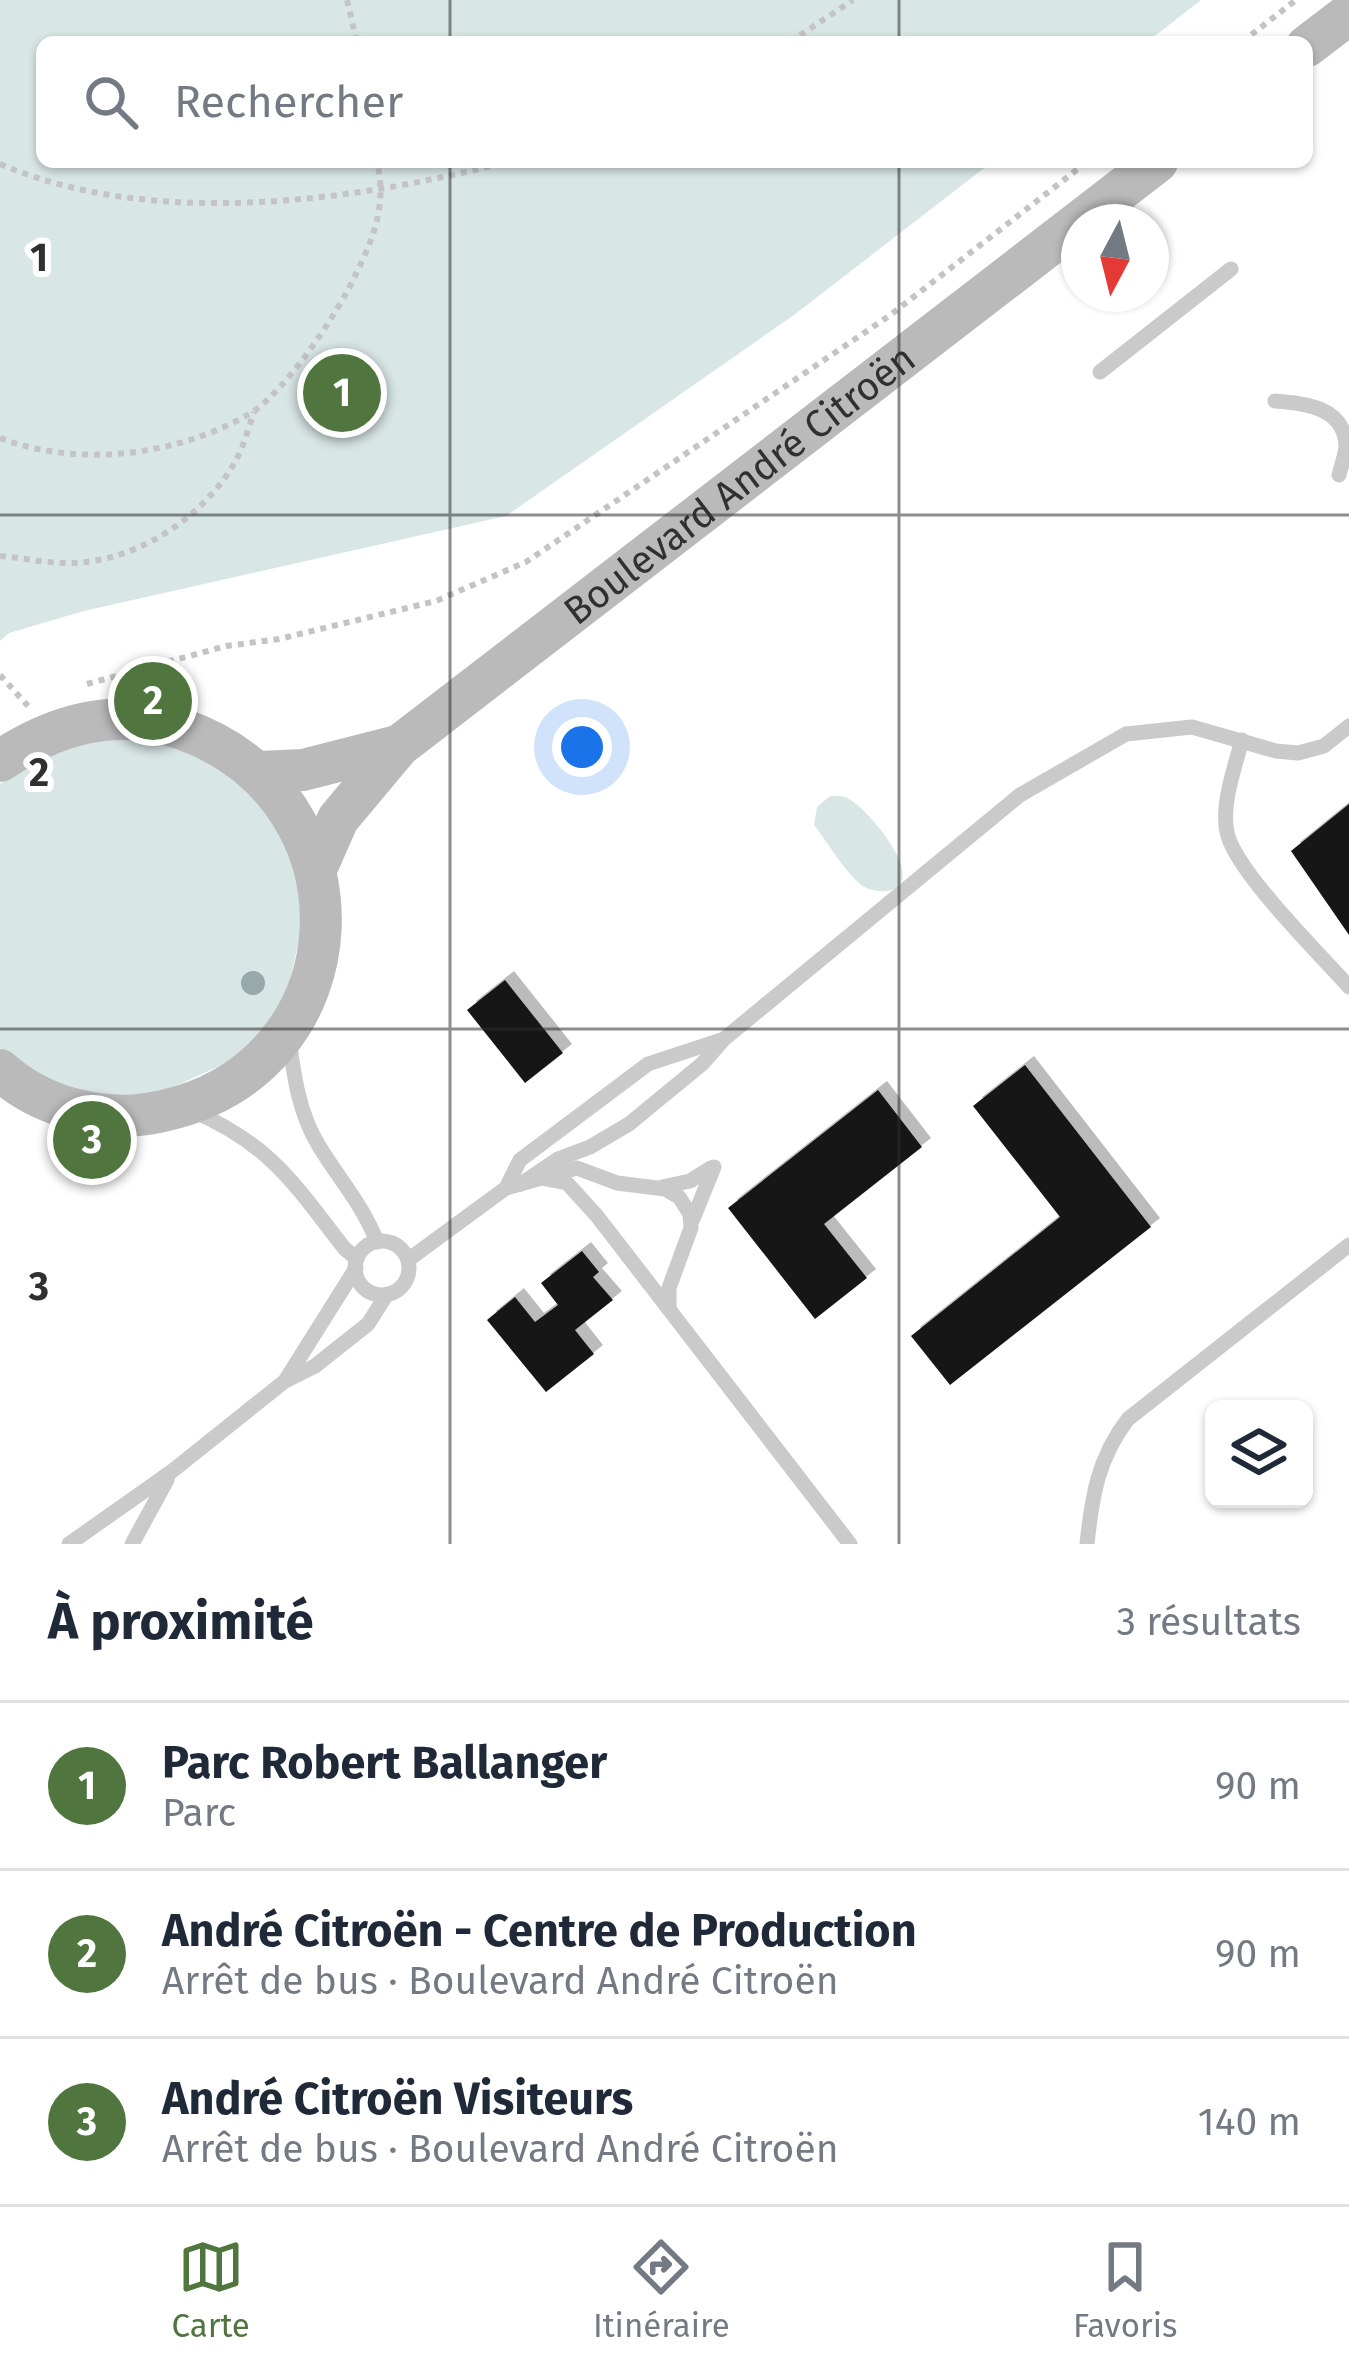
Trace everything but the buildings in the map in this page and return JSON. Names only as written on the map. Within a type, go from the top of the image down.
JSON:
[{"type":"main road","points":[[1313,41],[1349,14]]},
{"type":"main road","name":"Boulevard André Citroën","points":[[316,868],[338,820],[399,746],[1149,168]]},
{"type":"main road","name":"Boulevard André Citroën","points":[[0,761],[50,732],[77,724],[134,719],[163,723],[214,741],[259,772],[294,817],[316,868],[322,902],[315,968],[304,1000],[287,1029],[252,1069],[231,1084],[183,1107],[149,1114],[80,1111],[5,1080]]},
{"type":"main road","name":"Boulevard André Citroën","points":[[259,772],[303,770],[399,746]]},
{"type":"lane","points":[[1100,372],[1232,269]]},
{"type":"lane","points":[[1275,401],[1315,404],[1335,420],[1346,444],[1339,475]]},
{"type":"lane","points":[[408,1260],[514,1186],[628,1124],[1020,795],[1079,758],[1126,734],[1192,727],[1276,752],[1298,753],[1324,746],[1349,726]]},
{"type":"lane","points":[[1242,740],[1226,831],[1237,858],[1349,987]]},
{"type":"lane","points":[[287,1029],[305,1118],[365,1211],[377,1242]]},
{"type":"lane","points":[[514,1186],[520,1160],[648,1064],[724,1039]]},
{"type":"lane","points":[[183,1107],[244,1136],[269,1154],[356,1263],[368,1291],[395,1292],[407,1278],[408,1260],[398,1246],[368,1245],[356,1263],[285,1381]]},
{"type":"lane","points":[[514,1186],[577,1168],[617,1184],[657,1187],[690,1180],[714,1167],[696,1203],[669,1288],[669,1309]]},
{"type":"lane","points":[[542,1178],[567,1184],[850,1544]]},
{"type":"lane","points":[[657,1187],[679,1197],[690,1214],[691,1228]]},
{"type":"lane","points":[[1087,1544],[1093,1488],[1107,1446],[1128,1419],[1349,1246]]},
{"type":"lane","points":[[69,1544],[171,1472],[285,1381],[315,1366],[368,1324],[387,1294]]},
{"type":"lane","points":[[132,1544],[171,1472]]},
{"type":"path","points":[[347,0],[356,36]]},
{"type":"path","points":[[799,36],[854,0]]},
{"type":"path","points":[[1250,36],[1296,0]]},
{"type":"path","points":[[0,164],[104,196],[193,201],[268,200],[383,188],[478,168]]},
{"type":"path","points":[[0,556],[72,563],[123,556],[172,529],[210,498],[236,461],[254,412],[339,311],[379,220],[383,188],[378,168]]},
{"type":"path","points":[[74,688],[226,646],[279,639],[436,601],[526,562],[889,316],[1080,168]]},
{"type":"path","points":[[0,438],[90,456],[153,449],[254,412]]},
{"type":"path","points":[[13,711],[39,699]]},
{"type":"shaded area","points":[[0,0],[1201,0],[1155,36],[36,36],[36,168],[984,168],[794,315],[506,516],[84,611],[9,633],[0,641]]},
{"type":"shaded area","points":[[152,737],[229,769],[284,832],[305,913],[287,994],[265,1030],[235,1059],[158,1094],[116,1097],[75,1090],[35,1074],[0,1048],[0,784],[55,751]]},
{"type":"shaded area","points":[[830,796],[849,799],[881,830],[900,861],[899,885],[887,891],[870,889],[842,863],[814,825],[817,807]]},
{"type":"place","name":"Parc Robert Ballanger","points":[[342,393]]},
{"type":"place","name":"André Citroën - Centre de Production","points":[[153,701]]},
{"type":"place","name":"André Citroën Visiteurs","points":[[92,1140]]}]
